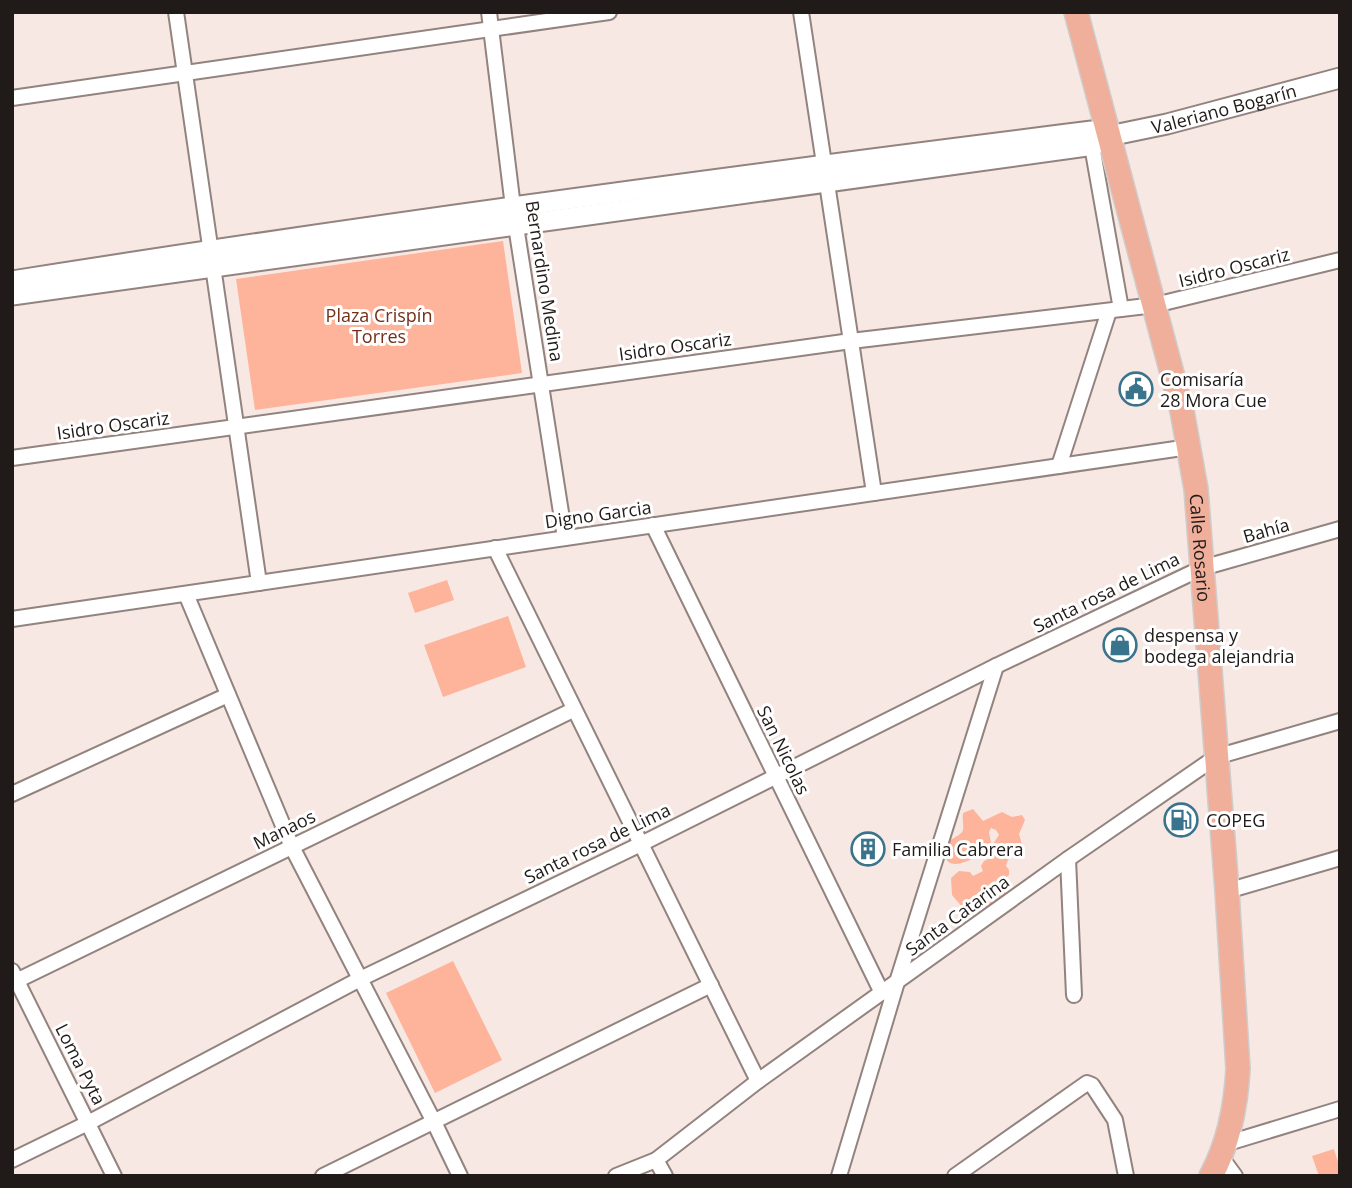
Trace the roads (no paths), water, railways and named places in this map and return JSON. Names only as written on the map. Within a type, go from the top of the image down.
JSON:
[{"type":"main road","name":"Calle Rosario","points":[[1076,12],[1100,141],[1126,201],[1155,305],[1189,447],[1200,521],[1238,1069],[1233,1116],[1219,1159]]},
{"type":"street","points":[[176,12],[259,583]]},
{"type":"street","name":"Bernardino Medina","points":[[489,12],[515,216],[565,538]]},
{"type":"street","points":[[12,98],[608,12]]},
{"type":"street","points":[[800,12],[874,493]]},
{"type":"street","name":"Valeriano Bogarín","points":[[212,258],[825,173],[1092,131],[1100,141],[1340,78]]},
{"type":"street","points":[[1059,466],[1115,310],[1102,206],[1100,141]]},
{"type":"street","points":[[1102,206],[1126,201]]},
{"type":"street","points":[[12,281],[212,258]]},
{"type":"street","points":[[12,295],[212,258]]},
{"type":"street","name":"Isidro Oscariz","points":[[12,458],[851,341],[1155,305],[1340,260]]},
{"type":"street","name":"Digno Garcia","points":[[12,619],[1189,447]]},
{"type":"street","name":"San Nicolas","points":[[653,525],[882,992]]},
{"type":"street","name":"Bahía","points":[[1202,568],[1340,529]]},
{"type":"street","points":[[495,548],[758,1081]]},
{"type":"street","name":"Santa rosa de Lima","points":[[12,1160],[88,1123],[360,979],[641,844],[996,666],[1202,568]]},
{"type":"street","points":[[186,594],[292,847],[460,1176]]},
{"type":"street","points":[[839,1176],[996,666]]},
{"type":"street","points":[[12,794],[228,695]]},
{"type":"street","name":"Manaos","points":[[14,978],[573,710]]},
{"type":"street","name":"Santa Catarina","points":[[616,1176],[656,1160],[758,1081],[1068,859],[1216,757],[1340,721]]},
{"type":"street","points":[[1227,891],[1340,858]]},
{"type":"street","points":[[1068,859],[1074,995]]},
{"type":"street","name":"Loma Pyta","points":[[14,978],[114,1176]]},
{"type":"street","points":[[323,1176],[711,985]]},
{"type":"street","points":[[955,1176],[1087,1083],[1092,1085],[1115,1120],[1126,1176]]},
{"type":"street","points":[[1235,1176],[1219,1159],[1340,1109]]},
{"type":"street","points":[[656,1160],[665,1176]]},
{"type":"place","name":"Comisaría 28 Mora Cue","points":[[1136,389]]},
{"type":"place","name":"despensa y bodega alejandria","points":[[1120,645]]},
{"type":"place","name":"COPEG","points":[[1181,820]]},
{"type":"place","name":"Familia Cabrera","points":[[868,849]]},
{"type":"park label","name":"Plaza Crispín Torres","points":[[379,325]]}]
